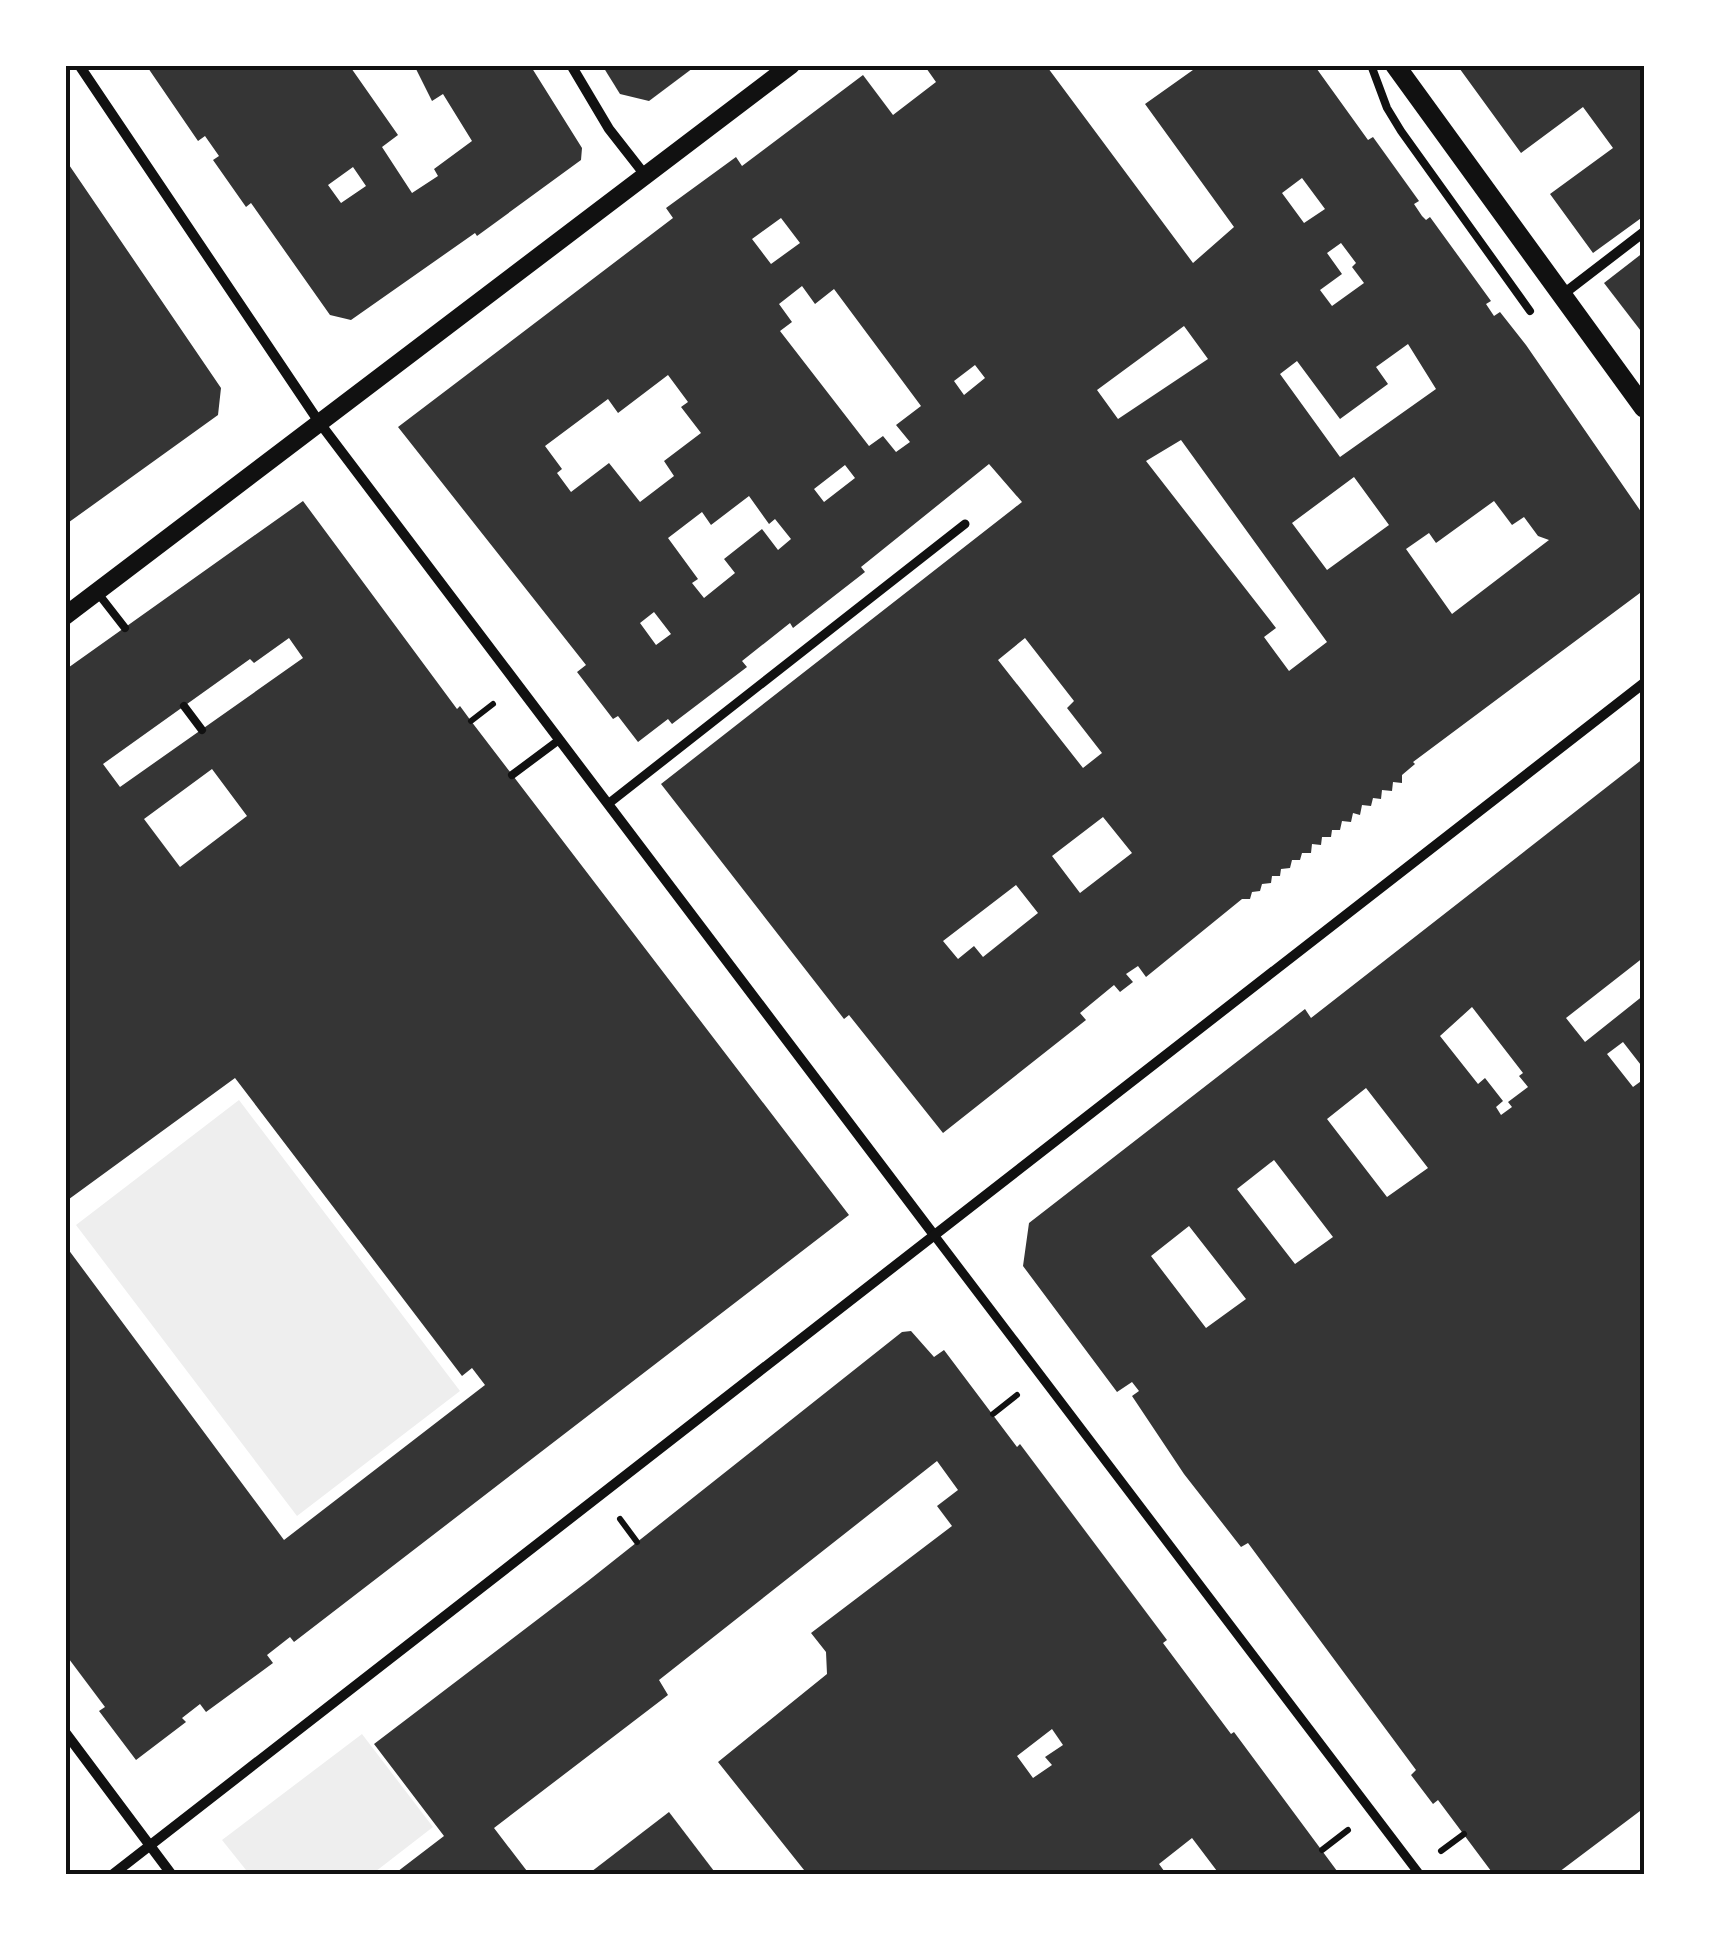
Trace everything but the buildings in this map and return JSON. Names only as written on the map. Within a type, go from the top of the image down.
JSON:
[{"type":"main road","points":[[1396,65],[1644,408]]},
{"type":"street","points":[[79,65],[319,422],[1420,1875]]},
{"type":"street","points":[[571,65],[609,128],[645,175]]},
{"type":"street","points":[[65,616],[790,65]]},
{"type":"street","points":[[1562,294],[1644,232]]},
{"type":"street","points":[[608,804],[966,524]]},
{"type":"street","points":[[112,1875],[1644,683]]},
{"type":"street","points":[[65,1732],[172,1875]]},
{"type":"lane","points":[[1371,65],[1376,84],[1401,131],[1530,311]]},
{"type":"lane","points":[[97,592],[125,628]]},
{"type":"lane","points":[[184,706],[202,730]]},
{"type":"lane","points":[[512,775],[559,740]]},
{"type":"shaded area","points":[[239,1100],[460,1391],[297,1516],[76,1225]]},
{"type":"shaded area","points":[[362,1734],[433,1827],[371,1875],[250,1875],[222,1840]]}]
